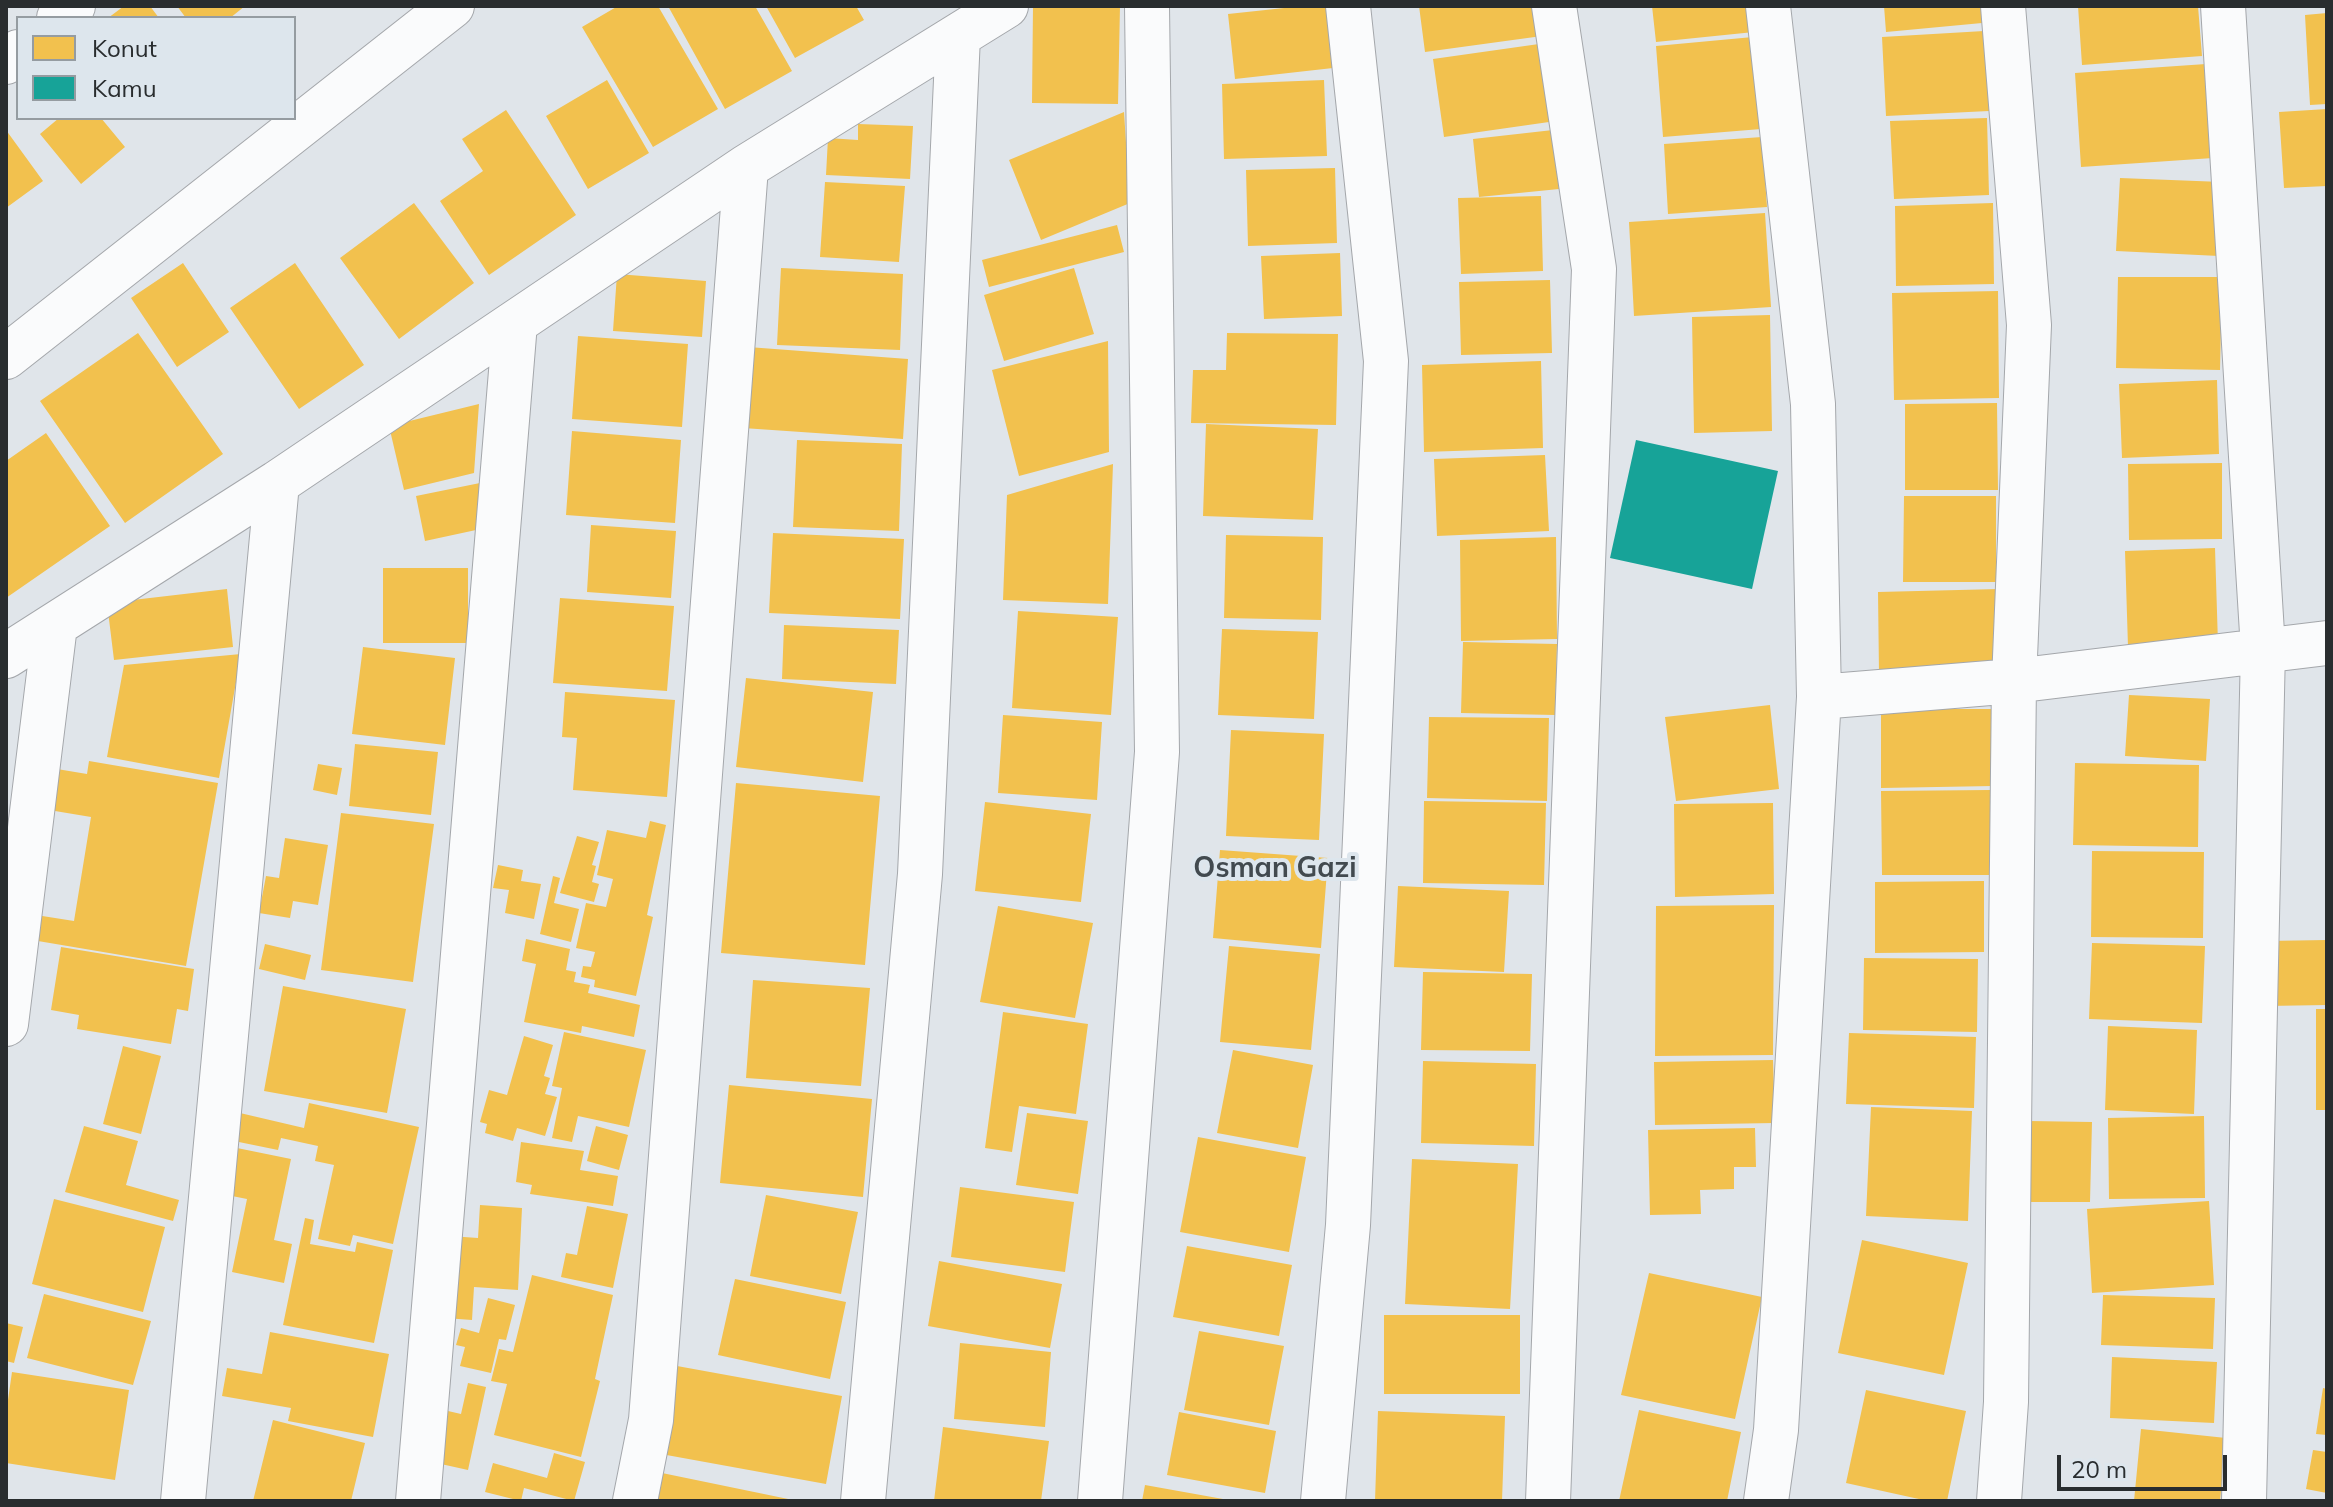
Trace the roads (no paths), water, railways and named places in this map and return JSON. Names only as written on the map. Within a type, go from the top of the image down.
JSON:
[{"type":"street","points":[[6,357],[452,6]]},
{"type":"street","points":[[6,656],[277,483],[746,167],[1006,6]]},
{"type":"street","points":[[1100,1501],[1157,752],[1147,6]]},
{"type":"street","points":[[1323,1501],[1348,1225],[1386,361],[1348,6]]},
{"type":"street","points":[[1548,1501],[1594,269],[1554,6]]},
{"type":"street","points":[[1766,1501],[1776,1430],[1819,697],[1813,404],[1768,6]]},
{"type":"street","points":[[1999,1501],[2006,1402],[2014,681],[2029,325],[2003,6]]},
{"type":"street","points":[[2223,6],[2263,649],[2244,1501]]},
{"type":"street","points":[[863,1501],[920,874],[958,36]]},
{"type":"street","points":[[635,1501],[651,1420],[746,167]]},
{"type":"street","points":[[418,1501],[515,323]]},
{"type":"street","points":[[183,1501],[277,483]]},
{"type":"street","points":[[6,1024],[16,850],[55,625]]},
{"type":"street","points":[[1819,697],[2014,681],[2327,643]]},
{"type":"district","name":"Osman Gazi","points":[[1275,869]]}]
